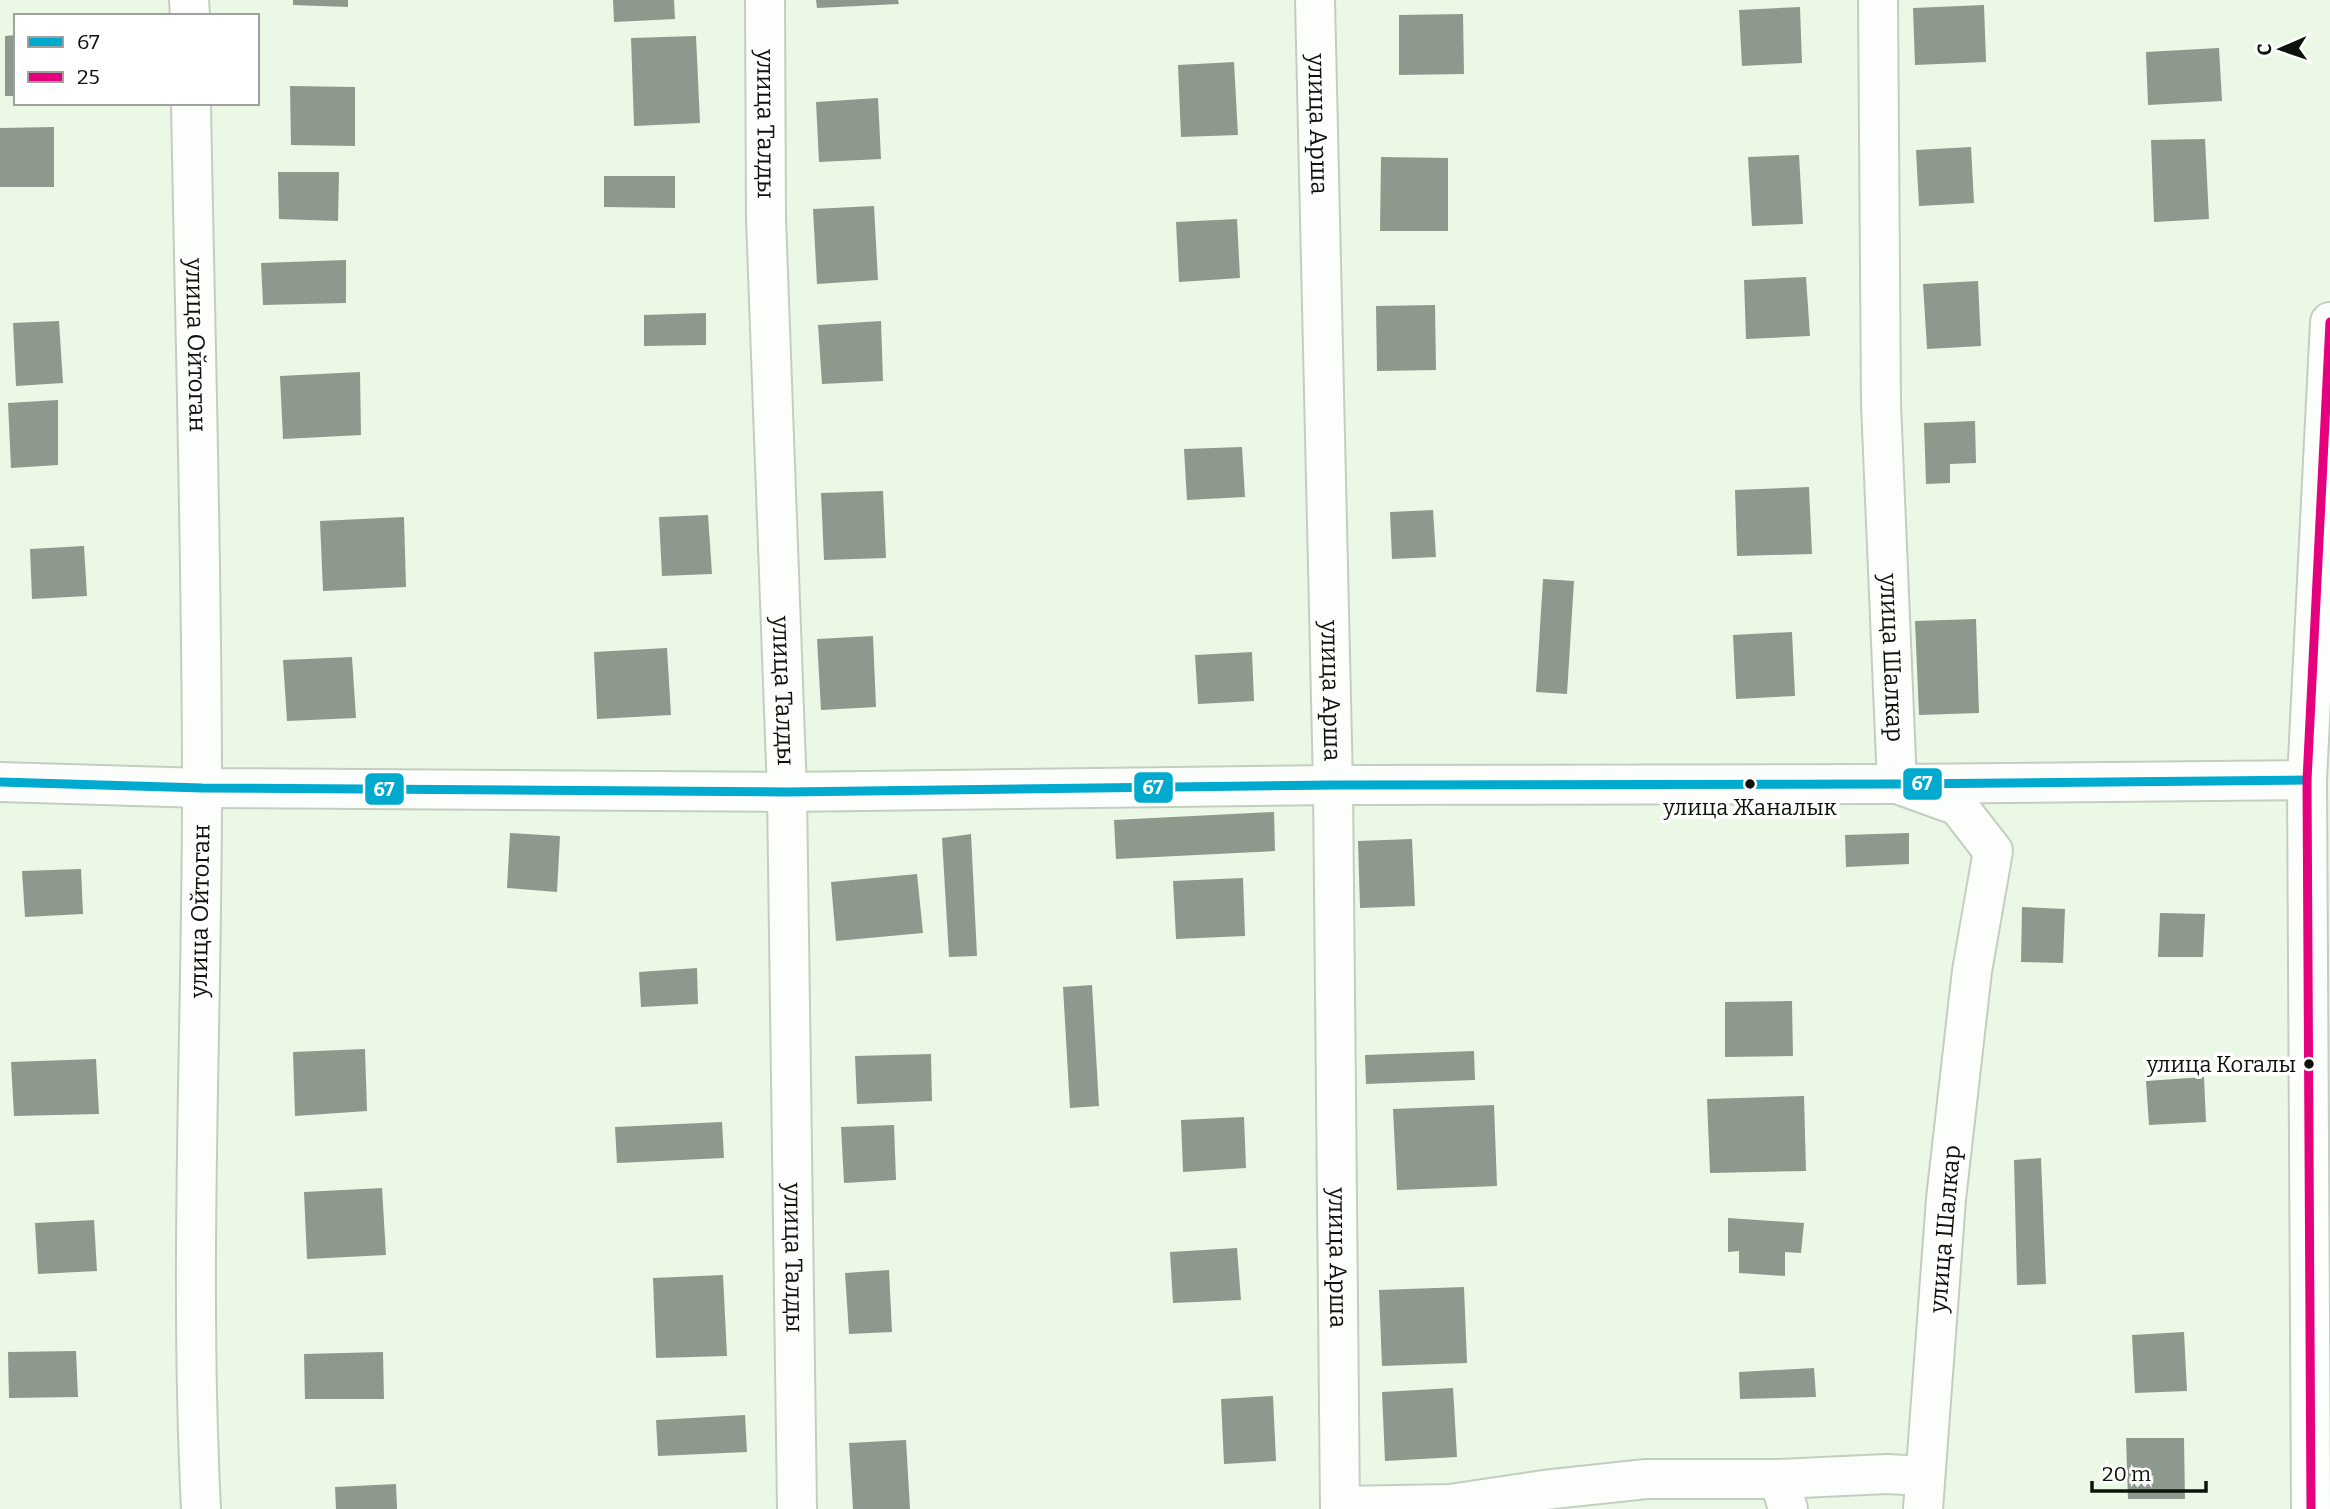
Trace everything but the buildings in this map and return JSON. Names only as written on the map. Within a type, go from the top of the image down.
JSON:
[{"type":"street","name":"улица Талды","points":[[765,0],[766,219],[787,792],[797,1509]]},
{"type":"street","name":"улица Арша","points":[[1315,0],[1334,785],[1340,1508]]},
{"type":"street","name":"улица Шалкар","points":[[1878,0],[1881,404],[1897,784],[1958,806],[1993,851],[1972,971],[1948,1185],[1924,1493]]},
{"type":"street","name":"улица Ойтоган","points":[[191,105],[202,788],[196,1180],[197,1436],[201,1509]]},
{"type":"street","points":[[2311,1509],[2320,1226],[2307,780],[2330,322]]},
{"type":"street","points":[[0,782],[202,788],[787,792],[1334,785],[2307,780]]},
{"type":"street","points":[[1340,1508],[1450,1503],[1545,1489],[1646,1479],[1784,1494],[1887,1474],[1924,1493]]},
{"type":"transit line","name":"25","points":[[2311,1509],[2307,780],[2330,322]]},
{"type":"transit line","name":"67","points":[[0,782],[202,788],[787,792],[1333,785],[2307,780]]},
{"type":"place","name":"улица Жаналык","points":[[1750,784]]},
{"type":"place","name":"улица Когалы","points":[[2309,1064]]}]
